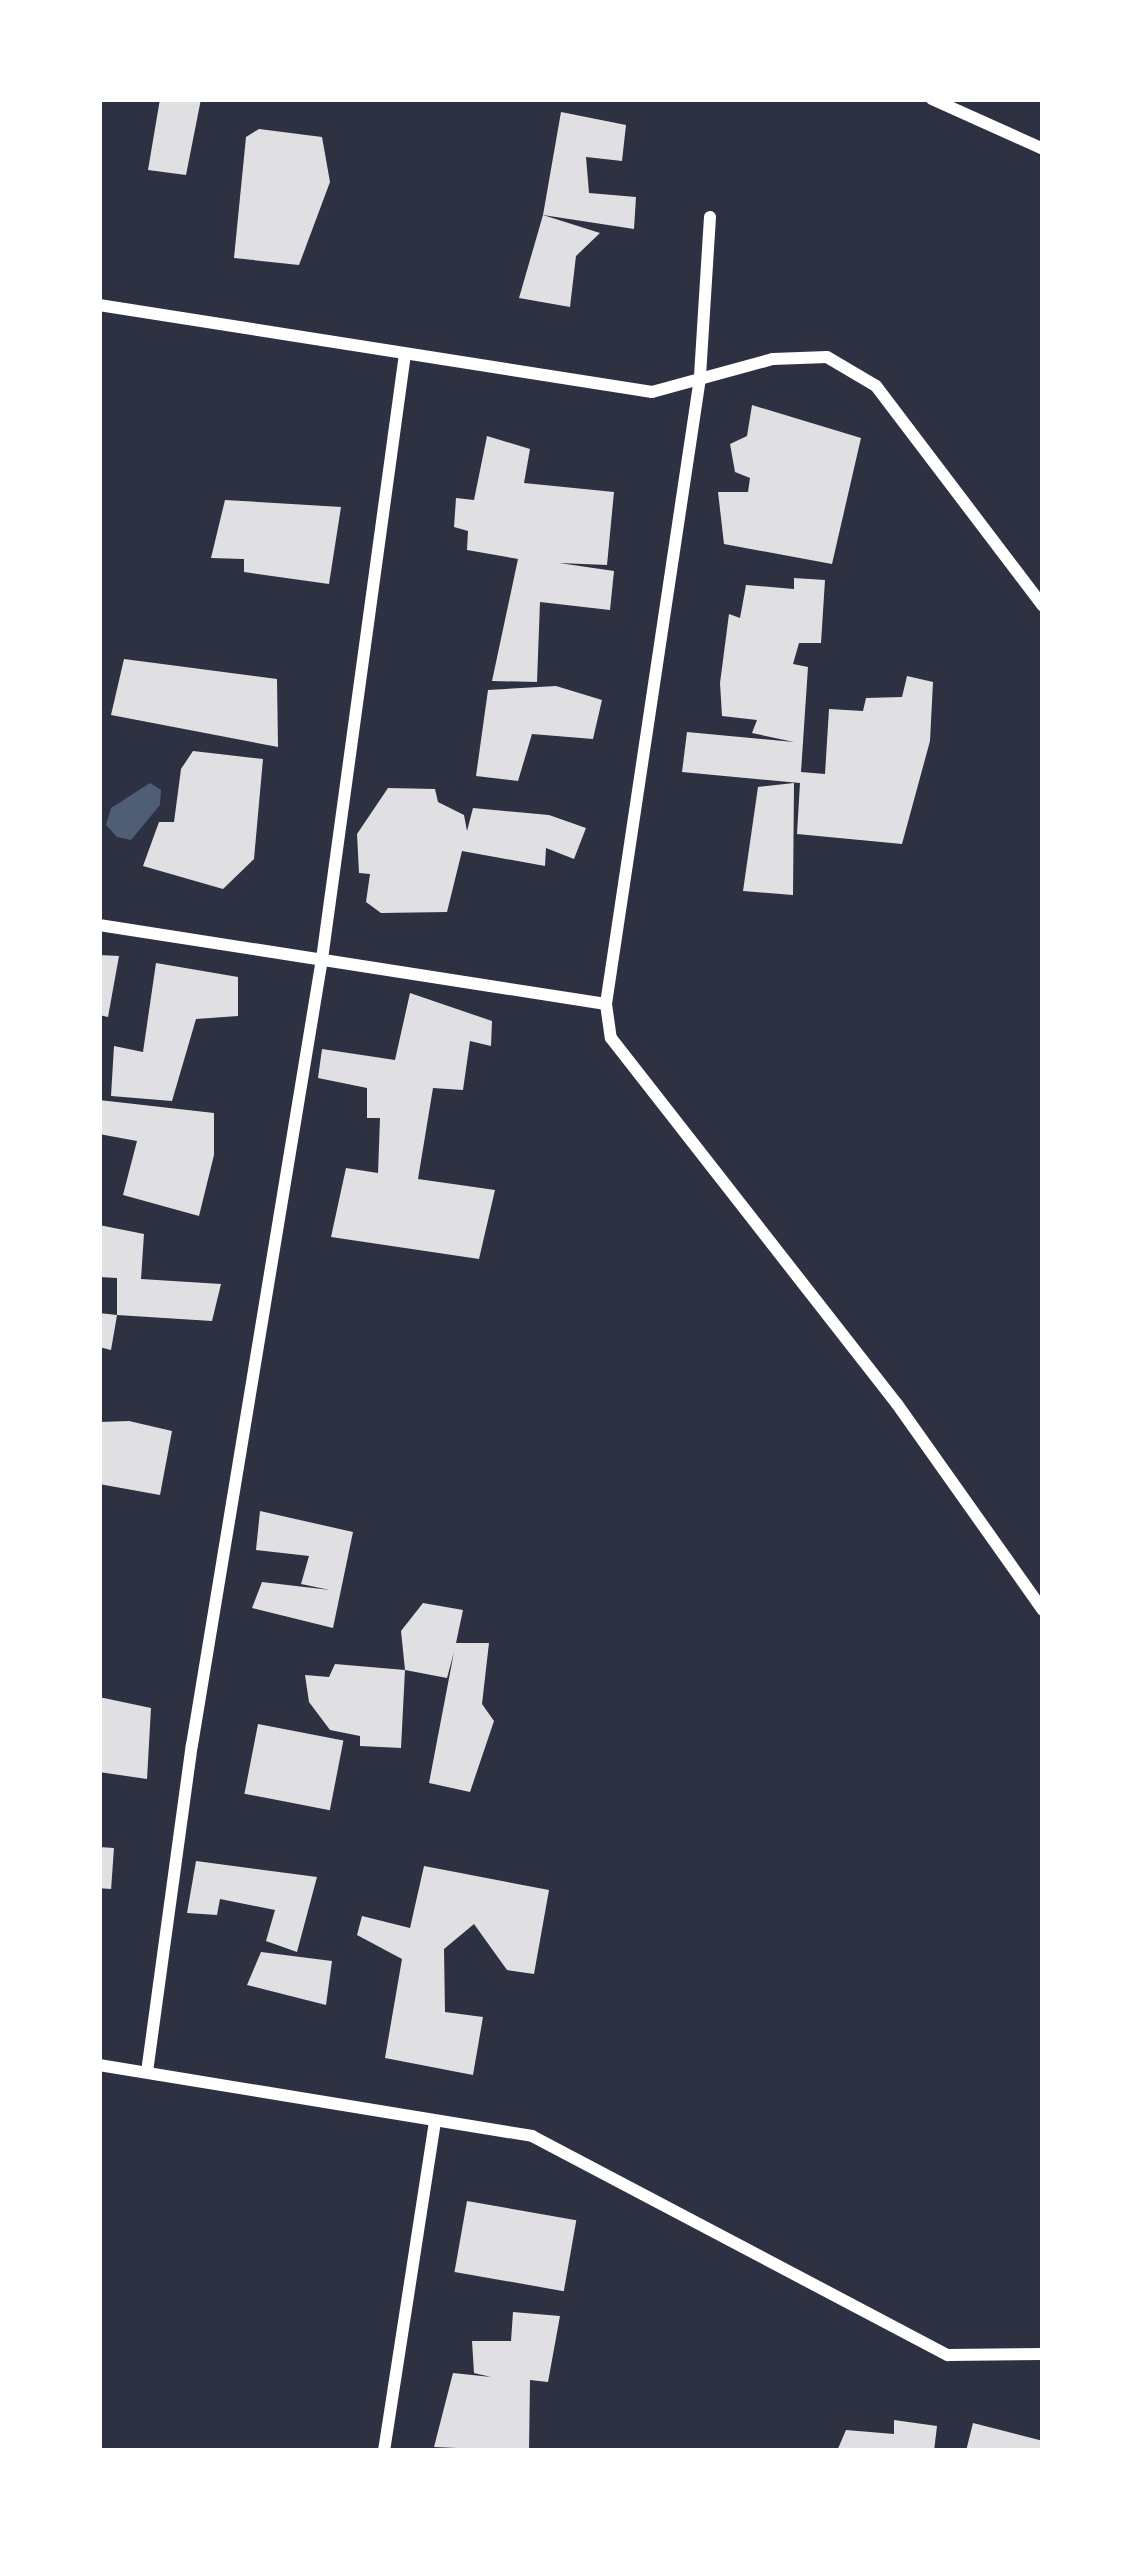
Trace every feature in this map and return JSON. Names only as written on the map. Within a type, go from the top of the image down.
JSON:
[{"type":"street","points":[[932,99],[1043,149]]},
{"type":"street","points":[[710,217],[700,378],[606,1004],[611,1038],[897,1404],[1043,1610]]},
{"type":"street","points":[[99,305],[652,392],[773,359],[827,357],[876,386],[1043,606]]},
{"type":"street","points":[[148,2072],[192,1745],[322,959],[405,354]]},
{"type":"street","points":[[99,925],[606,1004]]},
{"type":"street","points":[[99,2066],[532,2136],[948,2355],[1043,2354]]},
{"type":"street","points":[[384,2451],[435,2121]]},
{"type":"water","points":[[150,783],[161,790],[160,805],[131,840],[117,837],[106,825],[111,808]]},
{"type":"building","points":[[160,99],[201,99],[186,175],[148,170]]},
{"type":"building","points":[[561,112],[626,125],[622,161],[586,157],[589,193],[636,197],[634,229],[543,215]]},
{"type":"building","points":[[259,129],[322,137],[330,182],[299,265],[234,258],[246,137]]},
{"type":"building","points":[[543,215],[600,233],[576,256],[570,307],[519,298]]},
{"type":"building","points":[[752,405],[861,438],[832,564],[724,544],[718,492],[748,492],[750,478],[735,472],[730,444],[747,436]]},
{"type":"building","points":[[487,436],[530,449],[524,483],[614,492],[607,565],[559,563],[614,571],[610,610],[540,602],[537,682],[492,681],[518,559],[467,550],[468,531],[454,527],[456,498],[474,500]]},
{"type":"building","points":[[225,500],[341,507],[329,584],[244,572],[244,559],[211,558]]},
{"type":"building","points":[[794,578],[825,580],[821,643],[799,643],[793,664],[808,667],[801,772],[825,774],[829,709],[863,711],[866,698],[902,697],[907,676],[933,682],[930,741],[902,844],[797,834],[800,783],[682,772],[687,732],[794,742],[752,733],[757,720],[722,716],[720,683],[729,614],[740,618],[746,585],[794,589]]},
{"type":"building","points":[[124,659],[277,679],[278,747],[111,715]]},
{"type":"building","points":[[556,686],[602,700],[593,739],[532,734],[518,781],[476,776],[488,690]]},
{"type":"building","points":[[193,751],[263,759],[254,859],[223,889],[143,866],[159,822],[174,822],[181,769]]},
{"type":"building","points":[[794,783],[793,895],[743,891],[758,787]]},
{"type":"building","points":[[388,788],[435,789],[438,802],[464,815],[467,831],[473,808],[549,815],[586,828],[574,859],[546,848],[545,866],[462,851],[447,912],[381,913],[366,902],[370,874],[359,873],[357,834]]},
{"type":"building","points":[[99,955],[119,956],[108,1017],[99,1015]]},
{"type":"building","points":[[156,963],[238,977],[238,1016],[196,1019],[172,1101],[111,1096],[114,1046],[143,1052]]},
{"type":"building","points":[[410,993],[492,1021],[491,1046],[470,1041],[463,1090],[433,1088],[418,1179],[495,1190],[479,1259],[331,1237],[346,1168],[378,1173],[380,1118],[367,1118],[367,1088],[318,1078],[322,1049],[395,1060]]},
{"type":"building","points":[[99,1100],[214,1113],[214,1155],[199,1216],[123,1195],[137,1141],[99,1134]]},
{"type":"building","points":[[99,1225],[144,1234],[141,1279],[221,1284],[212,1321],[117,1315],[117,1278],[99,1277]]},
{"type":"building","points":[[99,1313],[117,1315],[111,1350],[99,1347]]},
{"type":"building","points":[[129,1421],[172,1431],[160,1495],[99,1484],[99,1422]]},
{"type":"building","points":[[260,1511],[353,1532],[333,1628],[252,1608],[262,1582],[330,1590],[301,1584],[309,1556],[256,1550]]},
{"type":"building","points":[[423,1603],[463,1610],[456,1643],[489,1643],[482,1704],[494,1721],[470,1792],[429,1783],[454,1652],[447,1678],[405,1670],[401,1631]]},
{"type":"building","points":[[335,1664],[405,1670],[401,1748],[360,1746],[360,1736],[330,1730],[309,1702],[305,1675],[329,1677]]},
{"type":"building","points":[[99,1697],[151,1708],[147,1779],[99,1772]]},
{"type":"building","points":[[258,1724],[343,1741],[330,1810],[244,1794]]},
{"type":"building","points":[[99,1847],[114,1848],[111,1889],[99,1888]]},
{"type":"building","points":[[196,1861],[317,1877],[297,1952],[266,1941],[275,1910],[220,1899],[217,1915],[187,1913]]},
{"type":"building","points":[[424,1866],[549,1890],[534,1974],[507,1970],[474,1924],[444,1949],[445,2012],[483,2017],[473,2075],[385,2058],[402,1959],[357,1935],[362,1916],[410,1928]]},
{"type":"building","points":[[261,1952],[332,1961],[326,2005],[247,1985]]},
{"type":"building","points":[[467,2201],[576,2220],[564,2291],[454,2272]]},
{"type":"building","points":[[513,2312],[560,2316],[548,2382],[530,2380],[529,2451],[434,2447],[453,2373],[491,2377],[474,2373],[472,2341],[511,2341]]},
{"type":"building","points":[[894,2420],[937,2426],[934,2451],[837,2451],[846,2430],[894,2434]]},
{"type":"building","points":[[973,2423],[1043,2441],[1043,2451],[966,2451]]}]
